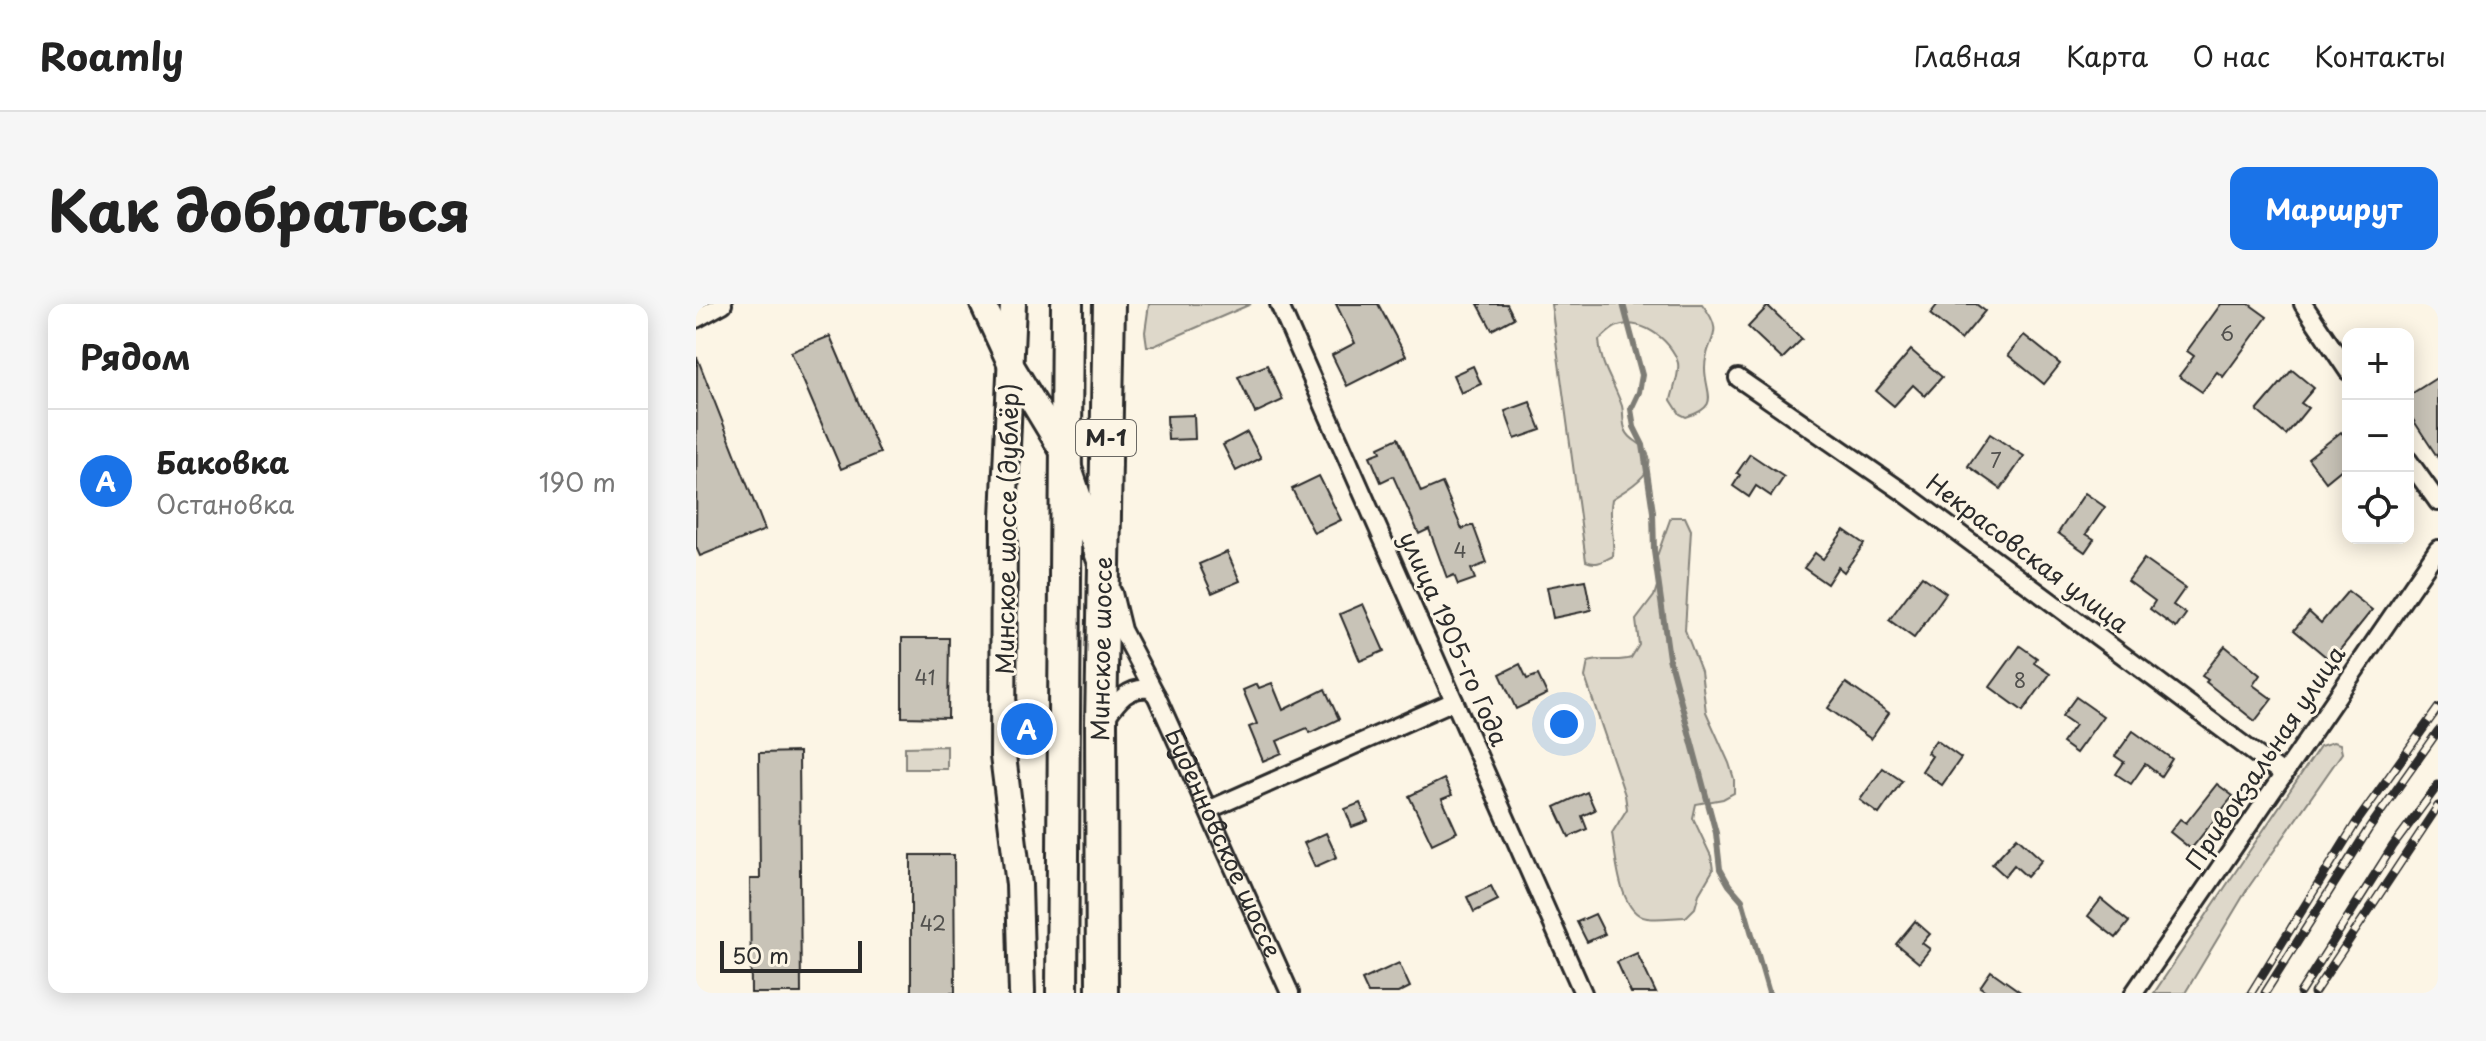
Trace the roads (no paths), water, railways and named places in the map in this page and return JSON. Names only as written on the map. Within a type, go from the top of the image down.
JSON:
[{"type":"highway","name":"Минское шоссе","points":[[1062,993],[1067,304]]},
{"type":"highway","name":"Минское шоссе","points":[[1102,993],[1101,723],[1109,304]]},
{"type":"main road","points":[[983,304],[1012,367],[1064,453],[1103,558]]},
{"type":"main road","name":"Минское шоссе (дублёр)","points":[[1013,304],[1004,518],[1003,756],[1019,885],[1022,993]]},
{"type":"street","points":[[696,319],[723,304]]},
{"type":"street","name":"улица 1905-го Года","points":[[1279,304],[1583,993]]},
{"type":"street","points":[[2303,304],[2342,362]]},
{"type":"street","name":"Некрасовская улица","points":[[1738,378],[1906,494],[2284,775]]},
{"type":"street","points":[[2414,468],[2438,502]]},
{"type":"street","name":"Привокзальная улица","points":[[2134,993],[2438,549]]},
{"type":"street","name":"Будённовское шоссе","points":[[1103,558],[1122,630],[1156,695],[1290,993]]},
{"type":"street","points":[[1101,723],[1130,691],[1150,689],[1156,695]]},
{"type":"street","points":[[1208,810],[1454,701]]},
{"type":"waterway","points":[[1623,304],[1642,375],[1631,409],[1634,427],[1643,445],[1669,658],[1716,833],[1720,869],[1742,900],[1769,993]]},
{"type":"railway","points":[[2251,993],[2356,823],[2438,708]]},
{"type":"railway","points":[[2265,993],[2368,830],[2438,731]]},
{"type":"railway","points":[[2300,993],[2393,846],[2438,785]]},
{"type":"railway","points":[[2314,993],[2438,806]]},
{"type":"place","name":"Баковка","points":[[1027,729]]}]
